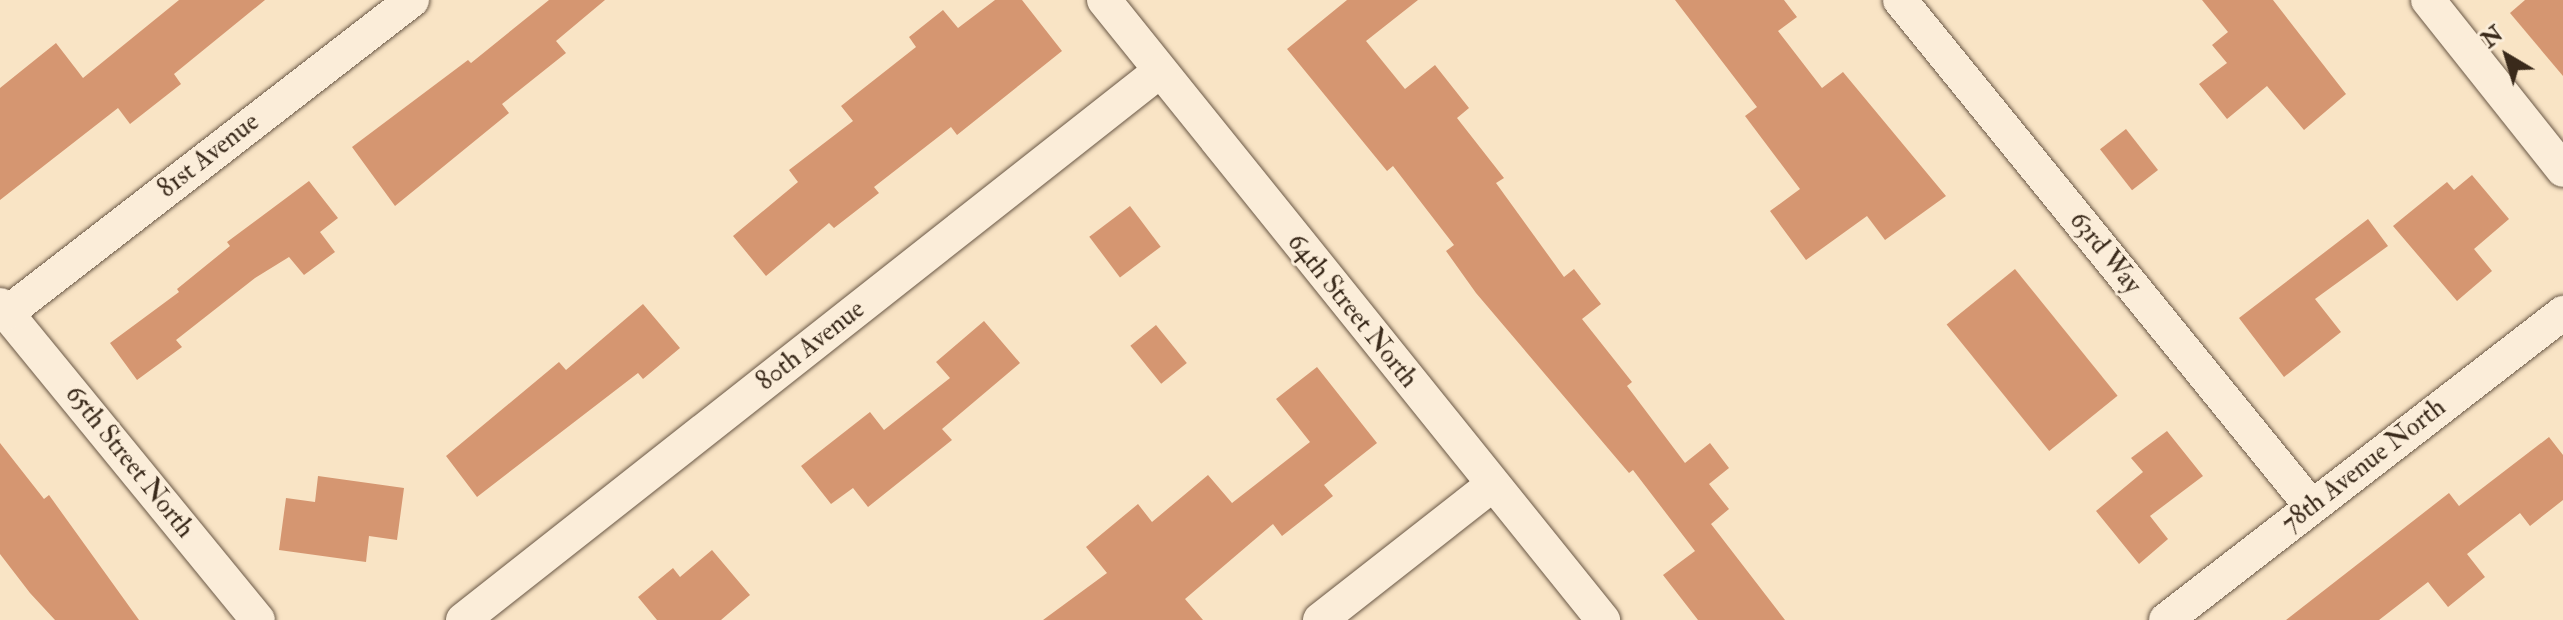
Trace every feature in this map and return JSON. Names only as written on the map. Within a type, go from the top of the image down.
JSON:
[{"type":"street","name":"81st Avenue","points":[[3,309],[412,0]]},
{"type":"street","name":"64th Street North","points":[[1104,0],[1491,486],[1603,620]]},
{"type":"street","name":"63rd Way","points":[[1900,0],[2311,506]]},
{"type":"street","points":[[2428,0],[2563,170]]},
{"type":"street","name":"80th Avenue","points":[[463,620],[1160,71]]},
{"type":"street","name":"65th Street North","points":[[3,309],[258,620]]},
{"type":"street","name":"78th Avenue North","points":[[2166,620],[2563,313]]},
{"type":"street","points":[[1320,620],[1491,486]]},
{"type":"building","points":[[179,0],[265,0],[174,74],[181,84],[130,124],[118,108],[0,200],[0,88],[56,43],[83,78]]},
{"type":"building","points":[[549,0],[605,0],[556,41],[566,53],[502,104],[509,113],[395,206],[352,147],[468,60],[471,63]]},
{"type":"building","points":[[995,0],[1022,0],[1062,51],[957,135],[951,127],[874,187],[879,193],[834,228],[829,223],[766,276],[733,236],[798,182],[789,170],[853,121],[841,106],[916,47],[909,37],[943,10],[958,28]]},
{"type":"building","points":[[1347,0],[1418,0],[1366,41],[1405,89],[1435,65],[1469,108],[1457,118],[1504,178],[1496,183],[1564,277],[1574,269],[1601,304],[1582,319],[1632,382],[1627,386],[1685,463],[1710,443],[1729,468],[1709,484],[1729,509],[1711,524],[1785,620],[1698,620],[1663,575],[1695,551],[1633,470],[1629,473],[1476,293],[1446,251],[1454,245],[1393,166],[1387,171],[1287,49]]},
{"type":"building","points":[[1675,0],[1784,0],[1797,17],[1778,31],[1822,88],[1843,72],[1946,196],[1885,240],[1867,216],[1806,260],[1770,211],[1800,189],[1745,116],[1757,107]]},
{"type":"building","points":[[2202,0],[2273,0],[2346,94],[2304,130],[2267,86],[2227,119],[2199,84],[2227,63],[2212,45],[2228,32]]},
{"type":"building","points":[[2525,0],[2563,0],[2563,76],[2510,13]]},
{"type":"building","points":[[2126,129],[2158,170],[2132,190],[2100,149]]},
{"type":"building","points":[[2472,175],[2509,219],[2474,249],[2492,271],[2457,301],[2393,226],[2447,182],[2454,190]]},
{"type":"building","points":[[309,181],[338,218],[320,232],[335,252],[304,275],[289,257],[255,278],[176,340],[182,347],[137,380],[110,343],[179,292],[177,289],[230,246],[227,242]]},
{"type":"building","points":[[1130,206],[1161,247],[1120,277],[1089,237]]},
{"type":"building","points":[[2368,219],[2388,246],[2315,299],[2341,332],[2284,377],[2239,318]]},
{"type":"building","points":[[2015,269],[2118,396],[2049,451],[1947,324]]},
{"type":"building","points":[[643,304],[680,348],[643,379],[638,373],[477,497],[446,456],[559,362],[566,370]]},
{"type":"building","points":[[984,321],[1020,363],[942,429],[952,440],[868,507],[853,488],[831,504],[801,466],[870,412],[884,430],[950,378],[936,362]]},
{"type":"building","points":[[1156,325],[1187,363],[1161,384],[1130,346]]},
{"type":"building","points":[[1317,367],[1377,443],[1324,485],[1333,496],[1282,536],[1273,524],[1185,599],[1203,620],[1043,620],[1107,573],[1086,547],[1138,504],[1152,522],[1208,475],[1232,503],[1310,442],[1276,399]]},
{"type":"building","points":[[2167,431],[2203,476],[2150,516],[2168,539],[2139,564],[2096,511],[2143,472],[2131,458]]},
{"type":"building","points":[[2549,437],[2563,455],[2563,500],[2530,526],[2520,513],[2467,554],[2485,577],[2448,607],[2428,582],[2379,620],[2286,620],[2449,493],[2459,506]]},
{"type":"building","points":[[0,443],[44,499],[49,495],[139,620],[55,620],[30,593],[0,554]]},
{"type":"building","points":[[318,476],[404,488],[397,540],[369,536],[366,562],[279,550],[286,498],[315,502]]},
{"type":"building","points":[[712,550],[750,595],[721,620],[657,620],[638,597],[673,568],[680,577]]}]
